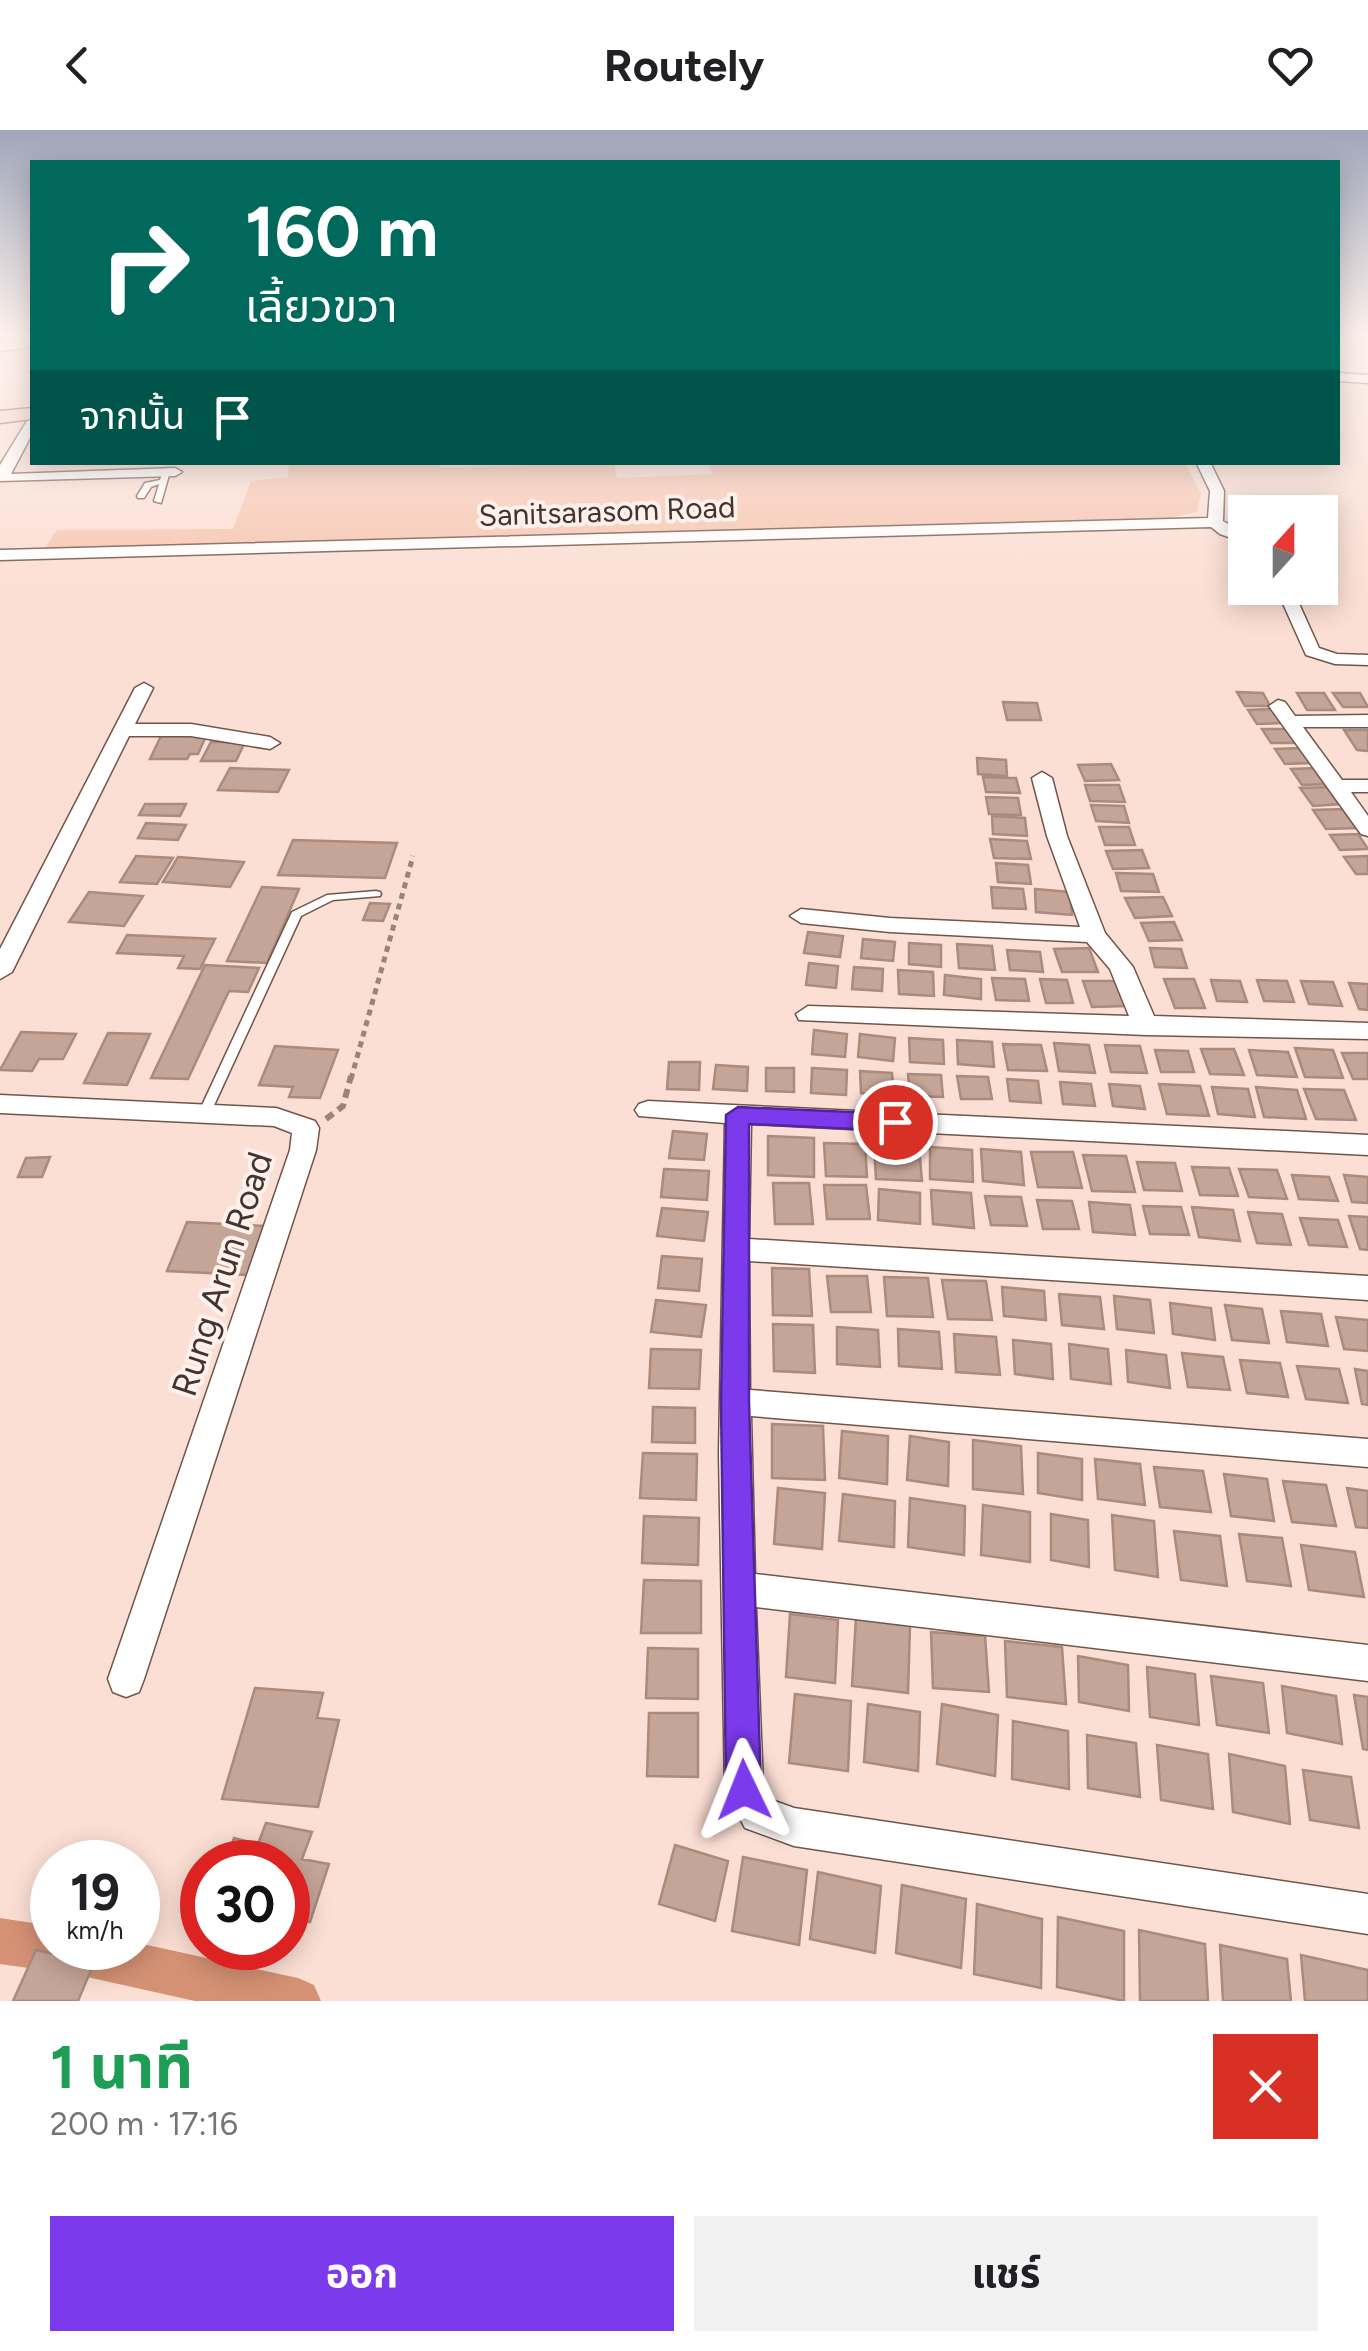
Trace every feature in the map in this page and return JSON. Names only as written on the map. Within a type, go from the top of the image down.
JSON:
[{"type":"street","points":[[30,427],[3,472],[4,478],[168,476]]},
{"type":"street","points":[[1204,465],[1217,491],[1215,522],[1228,532]]},
{"type":"street","name":"Sanitsarasom Road","points":[[0,555],[1215,522]]},
{"type":"street","points":[[1292,605],[1312,650],[1335,659],[1368,660]]},
{"type":"street","points":[[0,972],[144,688]]},
{"type":"street","points":[[1278,706],[1368,830]]},
{"type":"street","points":[[1292,722],[1368,721]]},
{"type":"street","points":[[122,730],[190,730],[270,742]]},
{"type":"street","points":[[1042,778],[1057,836],[1094,935],[1122,967],[1146,1027]]},
{"type":"street","points":[[1337,786],[1368,786]]},
{"type":"street","points":[[802,916],[890,925],[1094,935]]},
{"type":"street","points":[[808,1014],[1368,1032]]},
{"type":"street","name":"Rung Arun Road","points":[[0,1104],[276,1117],[306,1128],[303,1150],[126,1679]]},
{"type":"street","points":[[648,1110],[1368,1145]]},
{"type":"street","points":[[738,1115],[734,1249],[737,1588],[744,1790],[759,1814],[794,1827],[1368,1914]]},
{"type":"street","points":[[734,1249],[1368,1288]]},
{"type":"street","points":[[735,1402],[1368,1452]]},
{"type":"street","points":[[737,1588],[1368,1664]]},
{"type":"lane","points":[[140,496],[148,485],[168,476]]},
{"type":"lane","points":[[158,500],[168,476]]},
{"type":"lane","points":[[204,1114],[296,914],[330,897],[376,894]]},
{"type":"path","points":[[297,1122],[324,1120],[343,1106],[413,856]]},
{"type":"shaded area","points":[[289,465],[615,465],[617,478],[712,474],[708,465],[1186,465],[1201,494],[1197,512],[1164,519],[43,550],[57,530],[233,529],[251,481],[288,477]]},
{"type":"building","points":[[1237,692],[1263,693],[1270,706],[1245,706]]},
{"type":"building","points":[[1297,693],[1324,693],[1335,710],[1307,710]]},
{"type":"building","points":[[1333,693],[1360,693],[1368,707],[1343,707]]},
{"type":"building","points":[[1003,702],[1037,703],[1041,720],[1007,720]]},
{"type":"building","points":[[1272,709],[1282,723],[1257,724],[1248,710]]},
{"type":"building","points":[[1262,729],[1288,729],[1297,743],[1271,743]]},
{"type":"building","points":[[1344,730],[1368,730],[1368,751],[1357,750]]},
{"type":"building","points":[[161,736],[206,736],[198,754],[190,754],[187,759],[150,759]]},
{"type":"building","points":[[211,742],[245,742],[236,761],[201,761]]},
{"type":"building","points":[[1301,748],[1311,763],[1285,764],[1275,749]]},
{"type":"building","points":[[977,758],[1006,760],[1007,776],[978,774]]},
{"type":"building","points":[[1111,764],[1119,780],[1085,781],[1078,765]]},
{"type":"building","points":[[230,768],[289,770],[278,792],[218,790]]},
{"type":"building","points":[[1317,768],[1329,784],[1302,785],[1291,769]]},
{"type":"building","points":[[983,777],[1016,778],[1020,793],[986,792]]},
{"type":"building","points":[[1085,785],[1119,785],[1125,802],[1090,801]]},
{"type":"building","points":[[1330,787],[1344,804],[1313,806],[1300,788]]},
{"type":"building","points":[[986,797],[1018,798],[1021,815],[989,814]]},
{"type":"building","points":[[145,804],[186,804],[180,816],[139,815]]},
{"type":"building","points":[[1091,805],[1124,806],[1129,823],[1096,821]]},
{"type":"building","points":[[1345,809],[1359,828],[1326,829],[1313,810]]},
{"type":"building","points":[[992,816],[1025,818],[1027,836],[993,834]]},
{"type":"building","points":[[146,823],[186,825],[178,840],[138,838]]},
{"type":"building","points":[[1099,827],[1129,827],[1135,845],[1105,845]]},
{"type":"building","points":[[1358,834],[1368,849],[1340,850],[1330,835]]},
{"type":"building","points":[[990,839],[1027,841],[1031,859],[994,858]]},
{"type":"building","points":[[293,840],[397,843],[385,878],[278,875]]},
{"type":"building","points":[[1142,850],[1149,868],[1113,869],[1106,851]]},
{"type":"building","points":[[136,856],[173,858],[157,884],[120,882]]},
{"type":"building","points":[[1368,856],[1368,874],[1356,874],[1344,857]]},
{"type":"building","points":[[178,857],[244,862],[230,887],[163,882]]},
{"type":"building","points":[[996,863],[1028,865],[1031,884],[998,882]]},
{"type":"building","points":[[1116,873],[1153,874],[1159,892],[1121,891]]},
{"type":"building","points":[[262,887],[299,889],[267,963],[227,961]]},
{"type":"building","points":[[991,887],[1023,889],[1026,909],[993,908]]},
{"type":"building","points":[[1035,889],[1070,892],[1072,915],[1036,912]]},
{"type":"building","points":[[89,892],[143,896],[124,926],[69,922]]},
{"type":"building","points":[[1163,897],[1172,916],[1135,918],[1125,898]]},
{"type":"building","points":[[370,903],[390,904],[383,921],[363,920]]},
{"type":"building","points":[[1174,922],[1182,940],[1149,941],[1141,923]]},
{"type":"building","points":[[808,932],[843,936],[840,957],[804,953]]},
{"type":"building","points":[[127,935],[215,939],[200,969],[178,968],[184,956],[117,953]]},
{"type":"building","points":[[863,939],[895,942],[893,961],[861,958]]},
{"type":"building","points":[[909,943],[941,945],[941,967],[909,964]]},
{"type":"building","points":[[957,944],[992,946],[995,970],[959,968]]},
{"type":"building","points":[[1089,948],[1098,972],[1062,972],[1054,949]]},
{"type":"building","points":[[1150,948],[1181,949],[1187,968],[1155,967]]},
{"type":"building","points":[[1007,950],[1040,952],[1043,972],[1010,970]]},
{"type":"building","points":[[809,963],[838,966],[836,988],[806,985]]},
{"type":"building","points":[[205,965],[259,968],[248,992],[229,991],[188,1079],[151,1078]]},
{"type":"building","points":[[854,967],[883,969],[882,991],[852,989]]},
{"type":"building","points":[[898,970],[933,972],[934,996],[899,994]]},
{"type":"building","points":[[945,975],[981,979],[981,999],[944,995]]},
{"type":"building","points":[[992,978],[1025,979],[1029,1001],[996,1000]]},
{"type":"building","points":[[1040,979],[1067,980],[1073,1003],[1046,1003]]},
{"type":"building","points":[[1164,979],[1194,979],[1205,1008],[1175,1008]]},
{"type":"building","points":[[1211,980],[1240,981],[1247,1002],[1217,1001]]},
{"type":"building","points":[[1257,980],[1287,981],[1294,1002],[1264,1001]]},
{"type":"building","points":[[1083,981],[1118,981],[1127,1006],[1092,1007]]},
{"type":"building","points":[[1301,981],[1333,982],[1342,1006],[1309,1004]]},
{"type":"building","points":[[1349,983],[1368,984],[1368,1010],[1359,1009]]},
{"type":"building","points":[[814,1030],[847,1034],[845,1057],[812,1054]]},
{"type":"building","points":[[21,1032],[76,1034],[63,1059],[39,1059],[32,1071],[0,1070]]},
{"type":"building","points":[[108,1033],[150,1034],[127,1085],[84,1083]]},
{"type":"building","points":[[860,1034],[895,1038],[893,1061],[858,1057]]},
{"type":"building","points":[[909,1038],[943,1040],[944,1064],[910,1062]]},
{"type":"building","points":[[957,1040],[992,1042],[994,1067],[958,1064]]},
{"type":"building","points":[[1054,1043],[1089,1045],[1095,1073],[1059,1071]]},
{"type":"building","points":[[1003,1044],[1041,1045],[1047,1071],[1008,1070]]},
{"type":"building","points":[[1105,1045],[1140,1046],[1147,1073],[1111,1072]]},
{"type":"building","points":[[275,1046],[338,1050],[320,1098],[289,1097],[293,1087],[259,1085]]},
{"type":"building","points":[[1295,1048],[1333,1050],[1343,1078],[1305,1077]]},
{"type":"building","points":[[1201,1049],[1234,1049],[1244,1075],[1210,1074]]},
{"type":"building","points":[[1155,1050],[1188,1051],[1194,1072],[1161,1072]]},
{"type":"building","points":[[1249,1050],[1288,1052],[1297,1077],[1257,1075]]},
{"type":"building","points":[[1342,1053],[1368,1053],[1368,1079],[1353,1079]]},
{"type":"building","points":[[669,1062],[700,1062],[699,1090],[667,1089]]},
{"type":"building","points":[[716,1065],[748,1067],[747,1091],[713,1089]]},
{"type":"building","points":[[766,1068],[794,1068],[794,1092],[766,1091]]},
{"type":"building","points":[[812,1068],[847,1070],[846,1095],[811,1093]]},
{"type":"building","points":[[860,1071],[892,1073],[894,1095],[861,1093]]},
{"type":"building","points":[[908,1074],[941,1075],[943,1097],[910,1096]]},
{"type":"building","points":[[957,1076],[988,1077],[992,1099],[961,1099]]},
{"type":"building","points":[[1007,1079],[1038,1081],[1041,1103],[1010,1101]]},
{"type":"building","points":[[1060,1082],[1091,1084],[1095,1106],[1063,1104]]},
{"type":"building","points":[[1109,1084],[1140,1086],[1145,1109],[1113,1106]]},
{"type":"building","points":[[1159,1084],[1200,1086],[1209,1116],[1167,1114]]},
{"type":"building","points":[[1212,1087],[1248,1089],[1255,1117],[1218,1114]]},
{"type":"building","points":[[1256,1087],[1297,1090],[1306,1119],[1264,1117]]},
{"type":"building","points":[[1304,1089],[1344,1090],[1356,1120],[1316,1119]]},
{"type":"building","points":[[673,1131],[707,1134],[704,1160],[669,1158]]},
{"type":"building","points":[[768,1136],[814,1138],[814,1177],[768,1175]]},
{"type":"building","points":[[824,1143],[865,1144],[867,1177],[826,1176]]},
{"type":"building","points":[[874,1146],[919,1148],[922,1181],[876,1179]]},
{"type":"building","points":[[930,1147],[972,1150],[973,1182],[930,1179]]},
{"type":"building","points":[[981,1149],[1021,1152],[1024,1185],[983,1181]]},
{"type":"building","points":[[1031,1152],[1073,1152],[1082,1188],[1038,1187]]},
{"type":"building","points":[[1083,1155],[1126,1156],[1135,1192],[1092,1191]]},
{"type":"building","points":[[50,1157],[42,1177],[18,1177],[26,1158]]},
{"type":"building","points":[[1137,1162],[1175,1163],[1182,1191],[1144,1190]]},
{"type":"building","points":[[1192,1167],[1229,1168],[1238,1196],[1200,1195]]},
{"type":"building","points":[[664,1169],[709,1171],[707,1200],[661,1197]]},
{"type":"building","points":[[1239,1169],[1277,1170],[1287,1199],[1249,1197]]},
{"type":"building","points":[[1292,1175],[1329,1177],[1338,1201],[1299,1199]]},
{"type":"building","points":[[1344,1175],[1368,1177],[1368,1203],[1352,1202]]},
{"type":"building","points":[[773,1183],[809,1183],[813,1224],[775,1224]]},
{"type":"building","points":[[824,1185],[866,1185],[870,1219],[827,1219]]},
{"type":"building","points":[[879,1189],[920,1193],[920,1224],[878,1220]]},
{"type":"building","points":[[931,1190],[971,1193],[974,1228],[933,1224]]},
{"type":"building","points":[[985,1196],[1021,1197],[1027,1226],[991,1225]]},
{"type":"building","points":[[1037,1200],[1072,1201],[1079,1229],[1043,1229]]},
{"type":"building","points":[[1089,1202],[1130,1205],[1135,1235],[1093,1232]]},
{"type":"building","points":[[1143,1206],[1181,1207],[1189,1235],[1150,1234]]},
{"type":"building","points":[[1192,1207],[1233,1210],[1240,1241],[1199,1237]]},
{"type":"building","points":[[662,1208],[708,1212],[704,1241],[657,1236]]},
{"type":"building","points":[[1248,1212],[1282,1214],[1291,1245],[1257,1243]]},
{"type":"building","points":[[1349,1216],[1368,1217],[1368,1250],[1360,1249]]},
{"type":"building","points":[[1300,1218],[1338,1220],[1347,1247],[1309,1245]]},
{"type":"building","points":[[187,1222],[265,1226],[248,1275],[167,1271]]},
{"type":"building","points":[[662,1256],[702,1259],[699,1291],[658,1288]]},
{"type":"building","points":[[772,1268],[809,1269],[812,1316],[773,1315]]},
{"type":"building","points":[[827,1276],[867,1276],[871,1312],[831,1312]]},
{"type":"building","points":[[884,1277],[928,1278],[933,1317],[887,1316]]},
{"type":"building","points":[[942,1280],[986,1281],[992,1320],[948,1319]]},
{"type":"building","points":[[1002,1287],[1044,1291],[1046,1320],[1004,1316]]},
{"type":"building","points":[[1059,1294],[1100,1297],[1104,1329],[1062,1325]]},
{"type":"building","points":[[1114,1296],[1150,1300],[1154,1333],[1117,1329]]},
{"type":"building","points":[[656,1300],[706,1305],[701,1337],[651,1332]]},
{"type":"building","points":[[1170,1303],[1211,1308],[1215,1340],[1173,1334]]},
{"type":"building","points":[[1225,1305],[1262,1309],[1269,1343],[1232,1340]]},
{"type":"building","points":[[1281,1311],[1321,1314],[1328,1346],[1287,1342]]},
{"type":"building","points":[[1336,1317],[1368,1320],[1368,1351],[1344,1349]]},
{"type":"building","points":[[773,1324],[813,1325],[815,1373],[774,1371]]},
{"type":"building","points":[[837,1327],[878,1330],[880,1367],[837,1364]]},
{"type":"building","points":[[898,1329],[939,1332],[942,1369],[899,1366]]},
{"type":"building","points":[[954,1334],[996,1337],[1000,1375],[956,1372]]},
{"type":"building","points":[[1013,1340],[1051,1344],[1053,1379],[1015,1374]]},
{"type":"building","points":[[1069,1344],[1108,1349],[1111,1384],[1071,1379]]},
{"type":"building","points":[[651,1349],[701,1350],[699,1389],[649,1388]]},
{"type":"building","points":[[1126,1350],[1166,1355],[1170,1388],[1128,1382]]},
{"type":"building","points":[[1182,1353],[1223,1357],[1230,1390],[1188,1387]]},
{"type":"building","points":[[1240,1360],[1280,1363],[1288,1397],[1247,1393]]},
{"type":"building","points":[[1297,1366],[1339,1369],[1348,1403],[1306,1399]]},
{"type":"building","points":[[1355,1369],[1368,1371],[1368,1405],[1362,1404]]},
{"type":"building","points":[[653,1407],[695,1408],[695,1443],[652,1442]]},
{"type":"building","points":[[772,1424],[823,1426],[825,1480],[772,1478]]},
{"type":"building","points":[[842,1431],[888,1436],[887,1484],[839,1478]]},
{"type":"building","points":[[910,1436],[949,1442],[948,1486],[907,1480]]},
{"type":"building","points":[[973,1440],[1021,1446],[1023,1494],[973,1489]]},
{"type":"building","points":[[643,1453],[697,1454],[696,1500],[640,1498]]},
{"type":"building","points":[[1038,1453],[1082,1459],[1082,1500],[1038,1493]]},
{"type":"building","points":[[1095,1459],[1140,1464],[1145,1505],[1098,1499]]},
{"type":"building","points":[[1154,1467],[1203,1471],[1211,1512],[1160,1507]]},
{"type":"building","points":[[1224,1474],[1267,1479],[1274,1521],[1231,1516]]},
{"type":"building","points":[[1283,1481],[1326,1485],[1336,1526],[1292,1522]]},
{"type":"building","points":[[778,1488],[825,1493],[822,1549],[774,1544]]},
{"type":"building","points":[[1347,1488],[1368,1491],[1368,1528],[1356,1527]]},
{"type":"building","points":[[843,1494],[895,1501],[894,1547],[839,1541]]},
{"type":"building","points":[[910,1498],[965,1506],[964,1555],[908,1547]]},
{"type":"building","points":[[983,1505],[1030,1512],[1030,1562],[981,1555]]},
{"type":"building","points":[[1051,1514],[1088,1520],[1089,1567],[1051,1560]]},
{"type":"building","points":[[1112,1515],[1154,1521],[1158,1577],[1115,1570]]},
{"type":"building","points":[[644,1516],[699,1518],[698,1565],[642,1563]]},
{"type":"building","points":[[1174,1531],[1220,1536],[1227,1586],[1181,1580]]},
{"type":"building","points":[[1239,1534],[1282,1538],[1291,1586],[1247,1581]]},
{"type":"building","points":[[1301,1545],[1355,1552],[1364,1597],[1309,1590]]},
{"type":"building","points":[[644,1580],[701,1581],[701,1633],[641,1633]]},
{"type":"building","points":[[790,1614],[838,1620],[835,1683],[786,1677]]},
{"type":"building","points":[[856,1617],[910,1625],[908,1693],[852,1686]]},
{"type":"building","points":[[931,1632],[985,1636],[989,1692],[933,1688]]},
{"type":"building","points":[[1005,1641],[1062,1647],[1066,1704],[1007,1697]]},
{"type":"building","points":[[648,1648],[698,1649],[698,1699],[646,1698]]},
{"type":"building","points":[[1078,1656],[1128,1665],[1129,1711],[1079,1702]]},
{"type":"building","points":[[1147,1667],[1195,1674],[1199,1725],[1150,1717]]},
{"type":"building","points":[[1211,1676],[1263,1683],[1269,1733],[1217,1725]]},
{"type":"building","points":[[1282,1686],[1336,1696],[1342,1744],[1287,1733]]},
{"type":"building","points":[[255,1688],[323,1693],[317,1718],[339,1720],[318,1807],[222,1799]]},
{"type":"building","points":[[795,1694],[851,1701],[848,1771],[789,1763]]},
{"type":"building","points":[[1354,1695],[1368,1697],[1368,1750],[1363,1749]]},
{"type":"building","points":[[868,1704],[920,1712],[918,1771],[864,1762]]},
{"type":"building","points":[[942,1704],[998,1715],[995,1776],[937,1764]]},
{"type":"building","points":[[649,1713],[698,1713],[698,1777],[647,1776]]},
{"type":"building","points":[[1013,1721],[1068,1731],[1069,1789],[1012,1779]]},
{"type":"building","points":[[1087,1735],[1136,1743],[1140,1797],[1088,1788]]},
{"type":"building","points":[[1157,1745],[1208,1754],[1213,1809],[1161,1800]]},
{"type":"building","points":[[1229,1754],[1285,1766],[1290,1824],[1233,1812]]},
{"type":"building","points":[[1303,1770],[1351,1777],[1359,1828],[1310,1820]]},
{"type":"building","points":[[266,1823],[312,1832],[309,1840],[260,1840]]},
{"type":"building","points":[[675,1845],[728,1861],[715,1921],[659,1904]]},
{"type":"building","points":[[743,1857],[807,1870],[799,1945],[732,1931]]},
{"type":"building","points":[[310,1860],[329,1864],[310,1922]]},
{"type":"building","points":[[818,1872],[881,1886],[875,1953],[810,1939]]},
{"type":"building","points":[[902,1885],[966,1899],[961,1968],[896,1953]]},
{"type":"building","points":[[977,1904],[1042,1919],[1041,1988],[974,1974]]},
{"type":"building","points":[[1058,1917],[1124,1931],[1124,2001],[1057,1987]]},
{"type":"building","points":[[1139,1930],[1205,1944],[1208,2001],[1140,2001]]},
{"type":"building","points":[[1220,1945],[1287,1959],[1291,2001],[1223,2001]]},
{"type":"building","points":[[1301,1955],[1368,1970],[1368,2001],[1305,2001]]},
{"type":"building","points":[[30,1963],[30,1970],[91,1970],[78,2001],[13,2001]]},
{"type":"waterway","points":[[0,1941],[78,1952],[298,2001]]},
{"type":"route","points":[[744,1790],[735,1402],[738,1115],[895,1122]]}]
